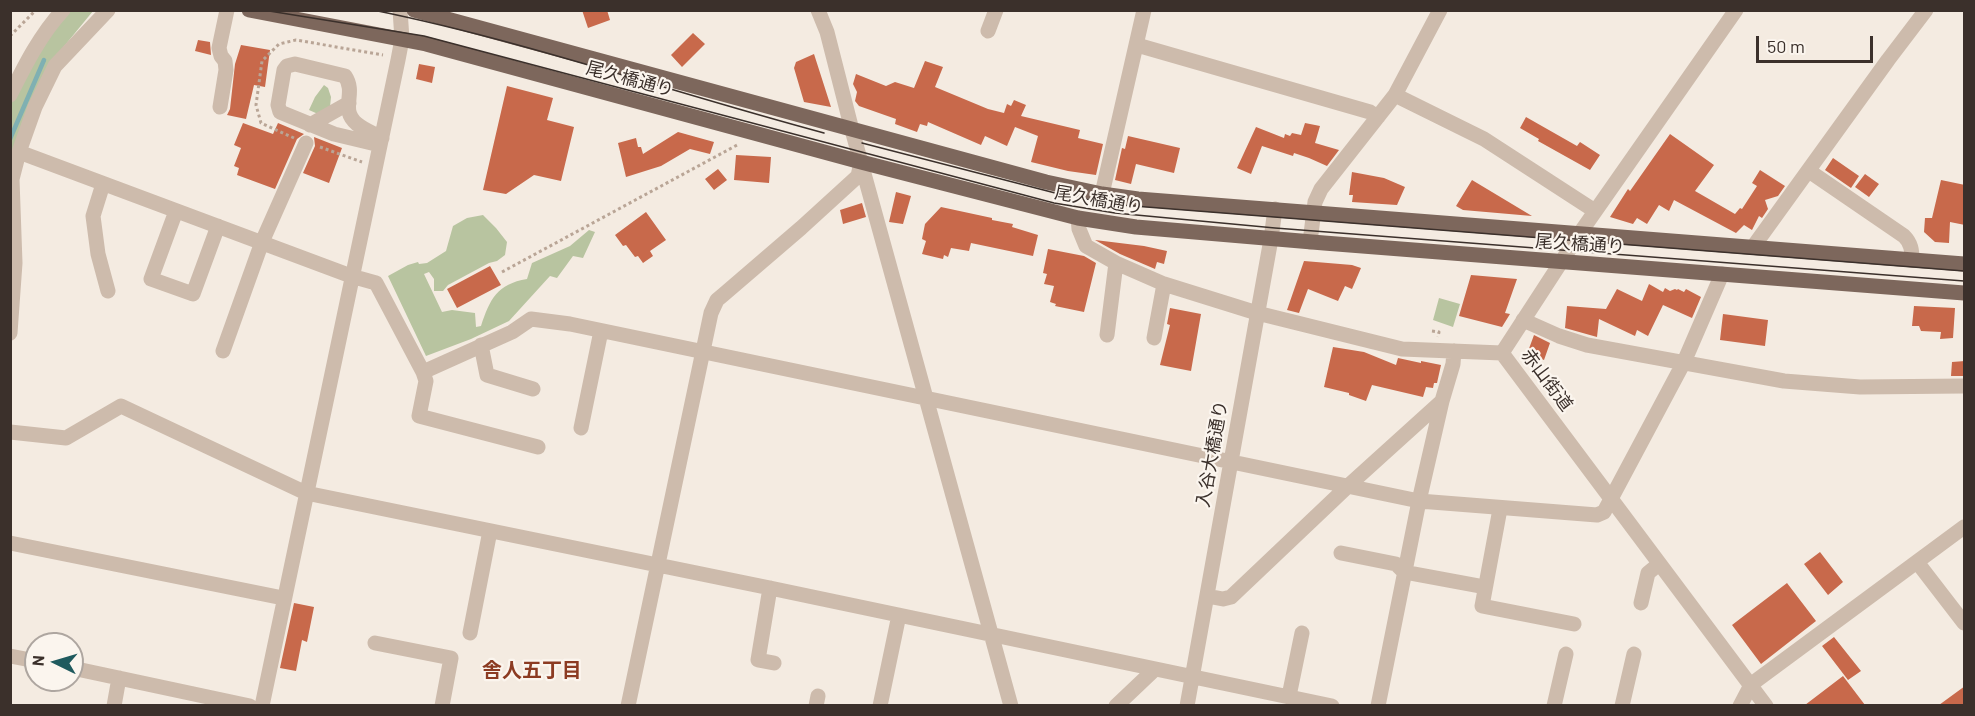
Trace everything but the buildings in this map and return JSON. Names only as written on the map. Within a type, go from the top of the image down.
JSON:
[{"type":"main road","name":"尾久橋通り","points":[[249,10],[438,47],[861,162],[1078,218],[1136,227],[1272,239],[1965,293]]},
{"type":"main road","name":"尾久橋通り","points":[[414,10],[1046,182],[1102,194],[1138,199],[1965,264]]},
{"type":"street","points":[[10,95],[25,63],[50,24],[63,10]]},
{"type":"street","points":[[10,333],[15,263],[12,179],[19,152],[35,107],[55,66],[108,10]]},
{"type":"street","points":[[220,106],[226,70],[219,48],[227,10]]},
{"type":"street","points":[[262,705],[402,39],[400,10]]},
{"type":"street","points":[[818,10],[827,32],[1011,705]]},
{"type":"street","points":[[988,32],[996,10]]},
{"type":"street","points":[[1102,194],[1144,10]]},
{"type":"street","points":[[1310,242],[1313,212],[1321,189],[1395,95],[1440,10]]},
{"type":"street","points":[[1753,247],[1926,10]]},
{"type":"street","name":"赤山街道","points":[[1727,14],[1502,354],[1766,705]]},
{"type":"street","points":[[1137,45],[1359,109],[1378,117]]},
{"type":"street","points":[[295,64],[345,76],[351,91],[347,110],[351,118],[381,142],[334,134],[284,115],[279,110],[287,66],[295,64]]},
{"type":"street","points":[[1395,95],[1484,139],[1595,211]]},
{"type":"street","points":[[310,125],[349,103]]},
{"type":"street","points":[[223,351],[262,242],[306,143]]},
{"type":"street","points":[[19,152],[351,276],[376,283],[426,381],[419,416],[538,447]]},
{"type":"street","points":[[628,705],[711,313],[717,300],[858,176],[861,162]]},
{"type":"street","points":[[1809,171],[1904,236],[1912,249],[1912,260]]},
{"type":"street","points":[[103,184],[93,216],[98,254],[108,291]]},
{"type":"street","name":"入谷大橋通り","points":[[1187,705],[1272,239],[1275,209]]},
{"type":"street","points":[[176,211],[151,279],[193,294],[218,226]]},
{"type":"street","points":[[1078,218],[1079,229],[1086,246],[1116,263],[1164,284],[1257,313],[1402,349],[1502,354]]},
{"type":"street","points":[[1107,335],[1116,263]]},
{"type":"street","points":[[423,372],[512,332],[531,319],[601,331],[1419,501],[1597,515],[1604,512],[1612,499],[1684,362],[1722,274]]},
{"type":"street","points":[[1154,338],[1164,284]]},
{"type":"street","points":[[1523,320],[1559,336],[1587,345],[1784,381],[1825,385],[1965,386]]},
{"type":"street","points":[[581,428],[601,331]]},
{"type":"street","points":[[481,345],[487,375],[533,389]]},
{"type":"street","points":[[1378,705],[1419,501],[1455,351]]},
{"type":"street","points":[[1207,596],[1231,597],[1442,401]]},
{"type":"street","points":[[10,432],[66,438],[121,406],[306,493],[1332,705]]},
{"type":"street","points":[[1500,509],[1482,606],[1574,624]]},
{"type":"street","points":[[1740,705],[1751,685],[1965,527]]},
{"type":"street","points":[[470,633],[490,531]]},
{"type":"street","points":[[10,543],[283,598]]},
{"type":"street","points":[[1341,553],[1396,564],[1404,572],[1485,587]]},
{"type":"street","points":[[1917,562],[1965,623]]},
{"type":"street","points":[[1641,603],[1648,573],[1659,564]]},
{"type":"street","points":[[770,588],[758,660],[774,663]]},
{"type":"street","points":[[880,705],[899,615]]},
{"type":"street","points":[[1289,696],[1302,633]]},
{"type":"street","points":[[375,644],[451,658],[442,705]]},
{"type":"street","points":[[1554,705],[1566,654]]},
{"type":"street","points":[[1622,705],[1634,654]]},
{"type":"street","points":[[1116,705],[1155,669]]},
{"type":"street","points":[[84,671],[250,705]]},
{"type":"street","points":[[114,705],[119,678]]},
{"type":"path","points":[[10,36],[36,10]]},
{"type":"path","points":[[375,167],[306,143],[261,123],[255,105],[262,61],[279,44],[296,40],[387,55]]},
{"type":"path","points":[[502,272],[741,144]]},
{"type":"green space","points":[[69,11],[93,11],[57,55],[11,170],[11,103],[29,65]]},
{"type":"green space","points":[[324,85],[328,88],[331,97],[330,107],[318,114],[309,110]]},
{"type":"green space","points":[[483,215],[507,242],[505,255],[448,285],[443,291],[434,291],[434,279],[429,272],[424,274],[442,312],[452,310],[475,313],[476,327],[481,326],[496,294],[508,285],[527,279],[532,263],[570,246],[589,230],[595,232],[583,258],[573,256],[557,278],[550,276],[509,321],[471,339],[426,356],[388,276],[408,265],[418,262],[419,264],[427,263],[446,251],[453,226],[467,218]]},
{"type":"green space","points":[[1439,298],[1460,304],[1453,327],[1433,320]]},
{"type":"waterway","points":[[10,139],[44,60]]},
{"type":"tram line","points":[[263,10],[424,36],[1054,203],[1115,213],[1275,228],[1964,281]]},
{"type":"tram line","points":[[373,10],[543,52],[824,133]]},
{"type":"tram line","points":[[862,143],[1059,194],[1092,200]]},
{"type":"tram line","points":[[1121,205],[1964,271]]},
{"type":"district","name":"舎人五丁目","points":[[532,670]]}]
